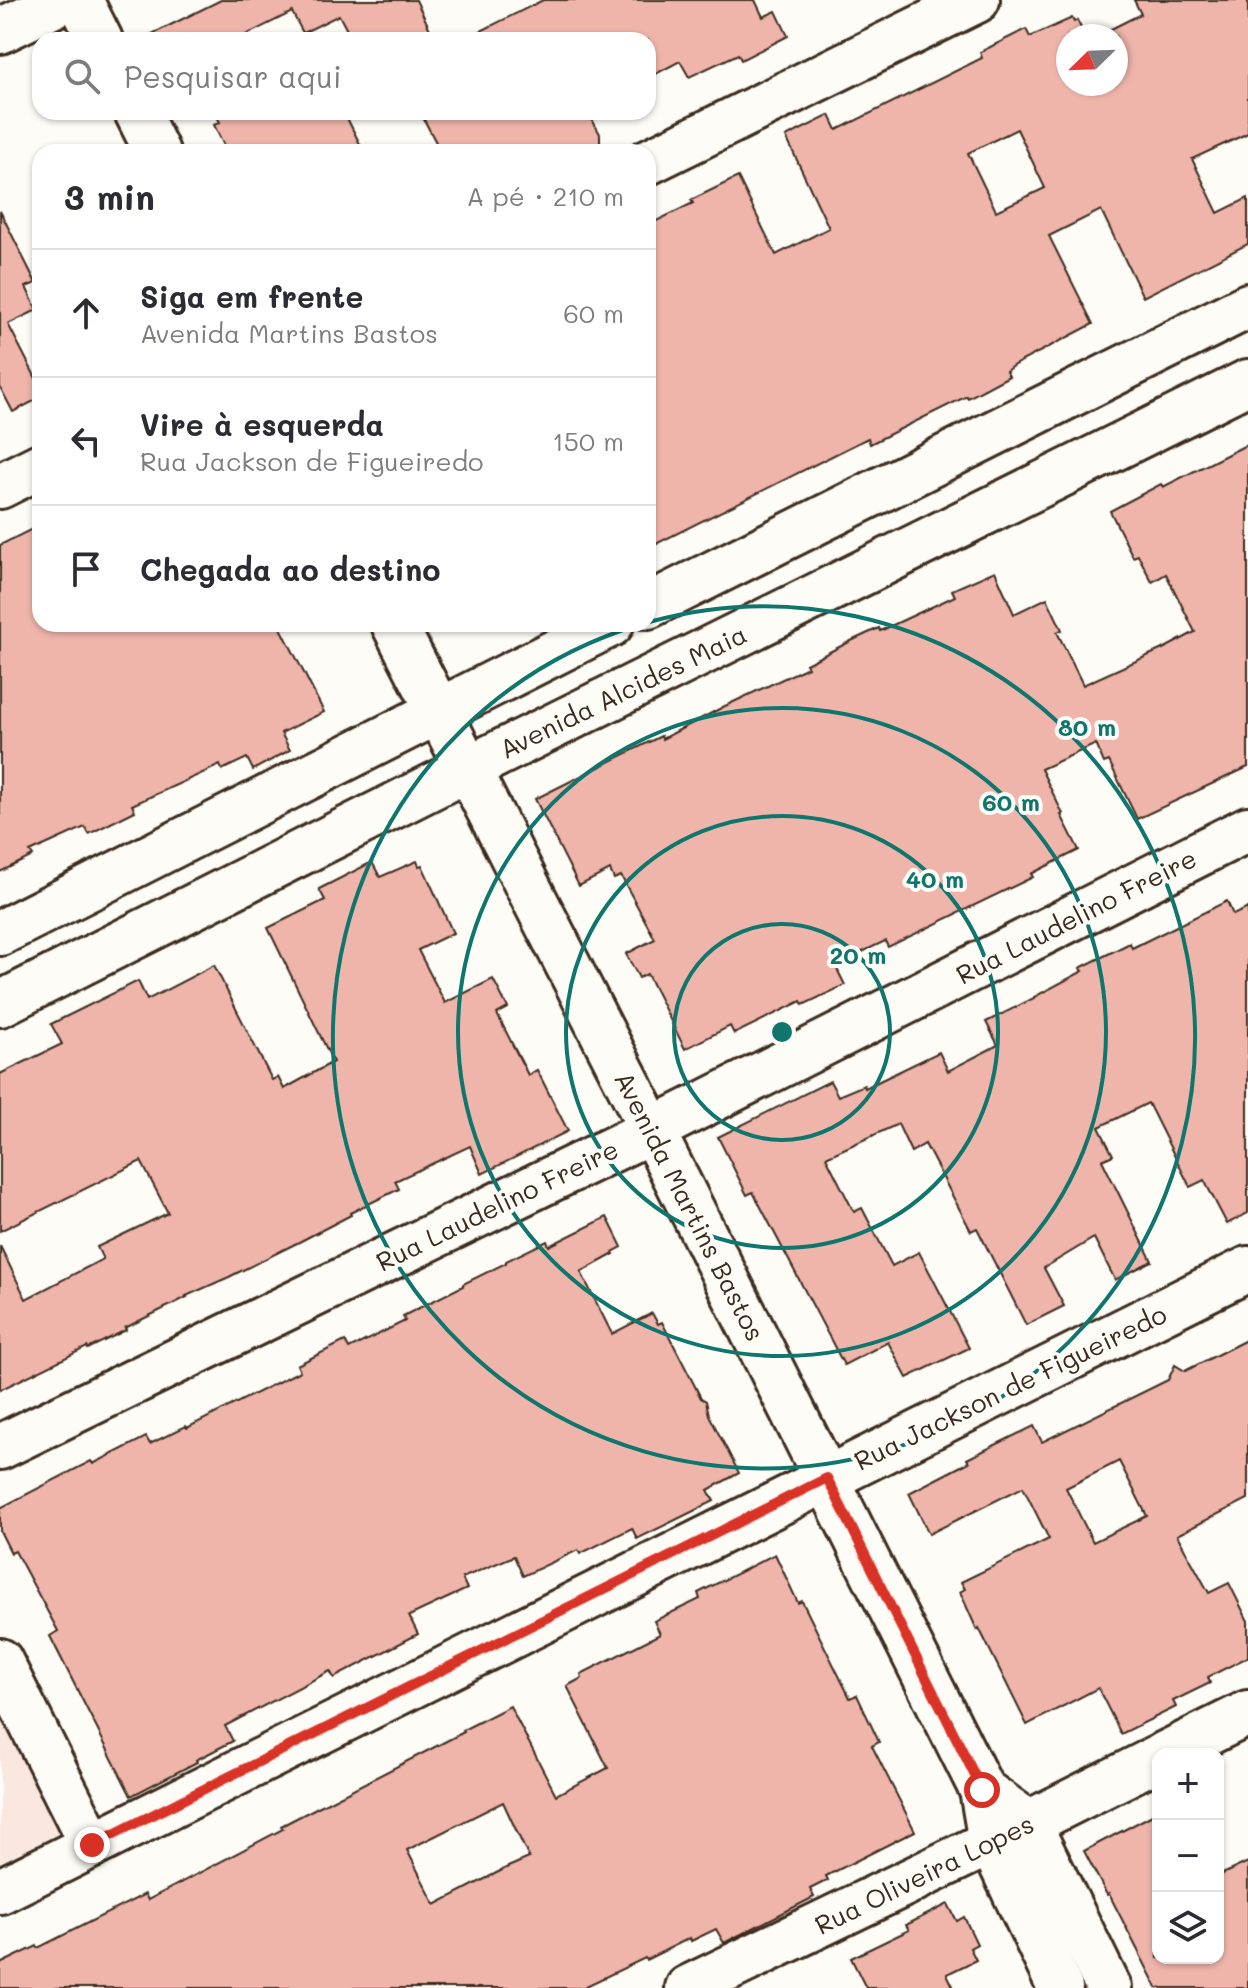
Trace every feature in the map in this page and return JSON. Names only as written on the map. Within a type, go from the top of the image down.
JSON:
[{"type":"street","points":[[0,31],[64,0]]},
{"type":"street","points":[[80,0],[96,32]]},
{"type":"street","points":[[656,158],[977,0]]},
{"type":"street","points":[[141,120],[153,144]]},
{"type":"street","points":[[656,602],[1248,306]]},
{"type":"street","name":"Avenida Alcides Maia","points":[[0,1004],[1248,382]]},
{"type":"street","points":[[0,486],[32,470]]},
{"type":"street","name":"Avenida Martins Bastos","points":[[398,632],[652,1130],[982,1790],[1109,1988]]},
{"type":"street","points":[[0,933],[595,632]]},
{"type":"street","name":"Rua Laudelino Freire","points":[[0,1447],[652,1130],[1248,829]]},
{"type":"street","name":"Rua Jackson de Figueiredo","points":[[0,1891],[1248,1269]]},
{"type":"street","points":[[0,1661],[92,1845]]},
{"type":"street","points":[[1177,1748],[1248,1713]]},
{"type":"street","name":"Rua Oliveira Lopes","points":[[688,1988],[1152,1761]]},
{"type":"street","name":"Avenida Martins Bastos","points":[[1010,1832],[1060,1988]]},
{"type":"shaded area","points":[[0,1710],[61,1832],[0,1862]]},
{"type":"building","points":[[221,0],[416,0],[431,32],[348,32],[339,15],[302,32],[292,12],[252,32],[156,32]]},
{"type":"building","points":[[543,0],[755,0],[763,17],[776,11],[788,36],[741,60],[738,54],[689,77],[680,61],[656,74],[656,32],[479,32]]},
{"type":"building","points":[[1134,0],[1248,0],[1248,133],[1192,159],[1218,213],[1248,198],[1248,244],[1143,297],[1101,210],[1049,236],[1093,324],[1014,365],[1006,371],[1009,376],[968,398],[870,444],[868,438],[656,544],[656,221],[738,177],[776,255],[829,228],[786,137],[830,115],[837,130],[982,58],[980,52],[1026,29],[1030,37],[1056,25],[1056,96],[1128,96],[1128,24],[1121,24],[1141,14]],"holes":[[[1017,129],[1045,188],[996,211],[968,153]]]},
{"type":"building","points":[[1072,18],[1074,22],[1077,20],[1079,24],[1059,24]]},
{"type":"building","points":[[348,120],[360,144],[223,144],[214,125],[220,122]]},
{"type":"building","points":[[424,120],[592,120],[600,134],[600,144],[437,144]]},
{"type":"building","points":[[0,211],[32,275],[32,285],[26,287],[32,300],[32,312],[8,324],[32,370],[32,402],[13,412],[0,387]]},
{"type":"building","points":[[1248,444],[1248,767],[1137,819],[1109,761],[1104,763],[1096,744],[1041,769],[1079,850],[1031,874],[1033,877],[888,947],[885,941],[835,965],[845,985],[803,1005],[801,1001],[734,1034],[730,1026],[685,1049],[647,974],[639,978],[626,954],[655,939],[621,876],[614,879],[610,870],[579,886],[535,799],[808,667],[806,664],[851,641],[955,596],[952,590],[995,571],[1014,614],[1047,598],[1062,630],[1057,632],[1083,685],[1167,647],[1195,632],[1166,574],[1152,582],[1138,555],[1133,557],[1110,511]]},
{"type":"building","points":[[32,529],[32,632],[283,632],[324,712],[281,733],[290,750],[253,770],[247,758],[222,770],[220,765],[132,805],[135,811],[89,834],[85,827],[30,852],[33,856],[0,872],[0,545]]},
{"type":"building","points":[[417,861],[419,866],[422,865],[453,933],[418,950],[445,1003],[493,979],[508,1008],[497,1014],[528,1075],[537,1070],[568,1131],[482,1174],[470,1146],[395,1181],[399,1189],[299,1242],[0,1390],[0,1246],[26,1299],[103,1259],[97,1247],[168,1213],[141,1161],[0,1231],[0,1074],[62,1044],[51,1024],[138,981],[147,1000],[214,965],[272,1080],[278,1077],[284,1089],[333,1062],[268,928],[325,900],[319,889],[372,862],[380,877]]},
{"type":"building","points":[[1227,901],[1233,915],[1248,908],[1248,1213],[1227,1224],[1204,1180],[1190,1187],[1148,1103],[1099,1127],[1113,1155],[1102,1160],[1152,1261],[1115,1280],[1094,1238],[1044,1268],[1064,1306],[1026,1325],[977,1228],[971,1231],[925,1144],[911,1152],[898,1124],[826,1157],[854,1212],[862,1208],[892,1266],[919,1252],[969,1348],[907,1378],[888,1342],[844,1365],[753,1192],[747,1195],[718,1137],[830,1081],[838,1096],[864,1085],[865,1088],[939,1052],[948,1071],[998,1045],[986,1022],[1083,971],[1080,968],[1130,943],[1132,948]]},
{"type":"building","points":[[607,1217],[622,1247],[581,1272],[612,1334],[652,1313],[658,1324],[662,1322],[701,1398],[706,1401],[709,1415],[739,1473],[708,1490],[714,1501],[637,1539],[632,1528],[580,1554],[578,1550],[523,1576],[514,1556],[462,1578],[467,1589],[409,1616],[418,1634],[334,1678],[330,1671],[225,1726],[233,1741],[131,1796],[50,1636],[58,1631],[15,1551],[11,1553],[0,1531],[0,1508],[91,1461],[93,1464],[146,1437],[150,1444],[187,1428],[300,1371],[297,1365],[345,1341],[349,1349],[405,1321],[403,1316],[506,1261],[547,1241],[549,1246]]},
{"type":"building","points":[[1248,1339],[1248,1499],[1177,1535],[1209,1593],[1229,1583],[1248,1621],[1248,1657],[1208,1677],[1210,1683],[1173,1701],[1176,1707],[1121,1734],[1098,1688],[1027,1725],[960,1592],[965,1589],[961,1582],[1049,1539],[1023,1487],[929,1534],[909,1493],[969,1462],[967,1459],[1034,1426],[1042,1442],[1168,1380],[1175,1365],[1185,1371]],"holes":[[[1119,1461],[1147,1516],[1093,1542],[1066,1488]]]},
{"type":"building","points":[[775,1554],[850,1698],[857,1695],[879,1742],[872,1746],[915,1831],[826,1876],[828,1880],[810,1889],[814,1897],[724,1943],[716,1929],[582,1988],[0,1988],[0,1964],[145,1894],[148,1900],[283,1829],[281,1826],[510,1706],[556,1795],[608,1768],[567,1686],[582,1678],[581,1674],[660,1634],[654,1621],[700,1599],[698,1593]],"holes":[[[503,1802],[529,1858],[435,1905],[407,1850]]]},
{"type":"building","points":[[1152,1815],[1152,1964],[1224,1964],[1224,1873],[1248,1862],[1248,1988],[1157,1988],[1084,1851]]},
{"type":"building","points":[[948,1904],[957,1921],[964,1917],[977,1944],[970,1948],[976,1960],[947,1974],[954,1988],[866,1988],[851,1958],[909,1930],[906,1925]]},
{"type":"route","points":[[92,1845],[827,1478],[982,1790]]}]
